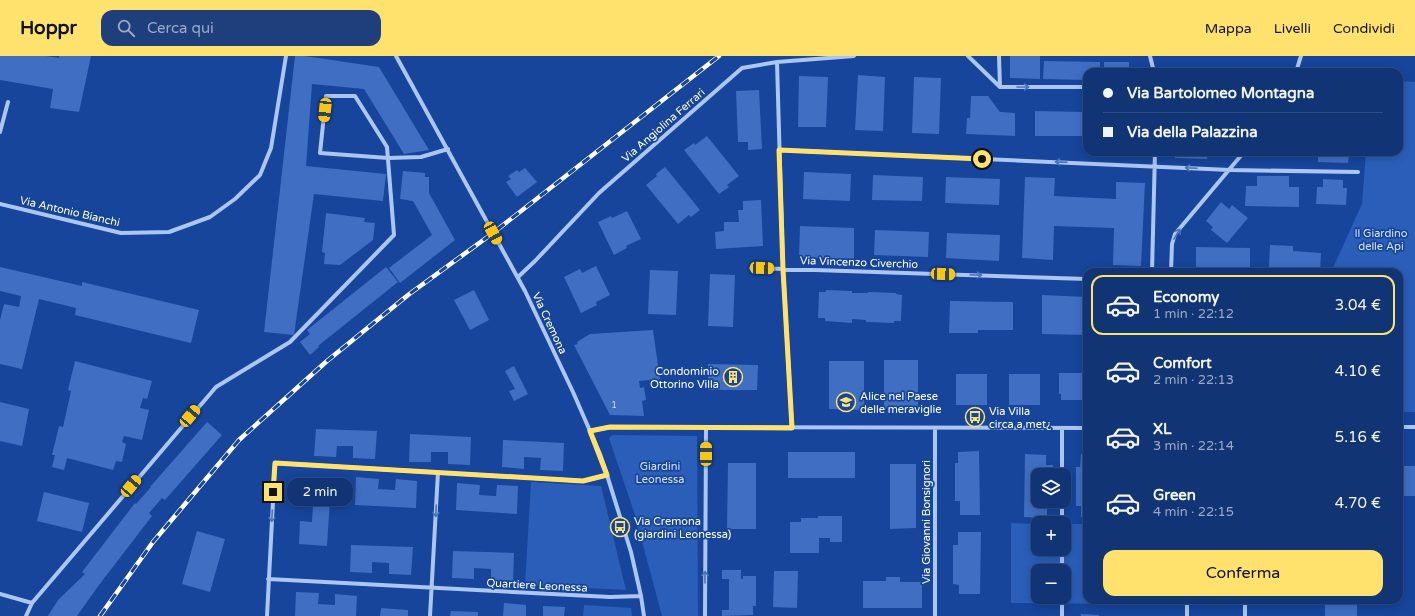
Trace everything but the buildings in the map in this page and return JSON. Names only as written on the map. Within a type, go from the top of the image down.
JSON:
[{"type":"street","name":"Via Antonio Bianchi","points":[[0,204],[121,233],[169,232],[210,216],[235,199],[260,175],[271,148],[286,56]]},
{"type":"street","name":"Via Cremona","points":[[396,56],[518,277],[573,392],[607,475],[630,552],[641,596],[644,616]]},
{"type":"street","name":"Via Angiolina Ferrari","points":[[518,277],[599,193],[742,68],[777,62],[854,56]]},
{"type":"street","points":[[968,56],[1000,87],[1083,87]]},
{"type":"street","points":[[999,56],[1000,87]]},
{"type":"street","points":[[1150,56],[1153,68]]},
{"type":"street","points":[[1297,68],[1301,56]]},
{"type":"street","points":[[777,62],[783,269],[792,428]]},
{"type":"street","points":[[26,616],[32,603],[216,388],[290,342],[394,235],[388,158],[387,146],[355,96],[326,96],[320,153],[388,158],[421,157],[448,149]]},
{"type":"street","points":[[0,132],[8,102]]},
{"type":"street","points":[[779,150],[1230,170],[1358,172]]},
{"type":"street","points":[[1152,268],[1155,156]]},
{"type":"street","points":[[1171,268],[1172,244],[1175,234],[1241,156]]},
{"type":"street","name":"Via Vincenzo Civerchio","points":[[750,268],[1083,279]]},
{"type":"street","points":[[590,431],[610,427],[1083,428]]},
{"type":"street","points":[[1403,427],[1415,427]]},
{"type":"street","points":[[705,616],[706,428]]},
{"type":"street","name":"Via Giovanni Bonsignori","points":[[935,428],[935,616]]},
{"type":"street","points":[[1062,428],[1062,468]]},
{"type":"street","points":[[267,616],[275,463],[583,481],[607,475]]},
{"type":"street","points":[[430,616],[438,472]]},
{"type":"street","name":"Quartiere Leonessa","points":[[268,579],[610,597],[641,596]]},
{"type":"street","points":[[0,594],[32,603]]},
{"type":"street","points":[[1062,604],[1062,616]]},
{"type":"street","points":[[1187,604],[1187,616]]},
{"type":"street","points":[[1245,604],[1245,616]]},
{"type":"green space","name":"Il Giardino delle Api","points":[[1403,81],[1415,82],[1415,412],[1403,412],[1403,268],[1333,268],[1362,204],[1366,156],[1403,156]]},
{"type":"green space","name":"Giardini Leonessa","points":[[612,435],[697,436],[698,616],[662,616],[635,515],[609,438]]},
{"type":"green space","points":[[531,482],[601,486],[626,590],[525,585]]},
{"type":"green space","points":[[1011,523],[1031,524],[1031,556],[1071,556],[1071,524],[1083,524],[1083,604],[1071,604],[1071,564],[1031,564],[1031,603],[1011,603]]},
{"type":"green space","points":[[584,605],[631,608],[632,616],[583,616]]},
{"type":"railway","points":[[100,616],[153,542],[239,440],[327,361],[408,295],[493,233],[719,56]]},
{"type":"place","name":"Condominio Ottorino Villa","points":[[733,377]]},
{"type":"place","name":"Alice nel Paese delle meraviglie","points":[[846,402]]},
{"type":"place","name":"Via Villa circa a met¿","points":[[975,417]]},
{"type":"place","name":"Via Cremona (giardini Leonessa)","points":[[620,527]]},
{"type":"route","points":[[273,492],[275,463],[583,481],[607,475],[590,431],[610,427],[792,428],[783,269],[779,150],[982,159]]}]
